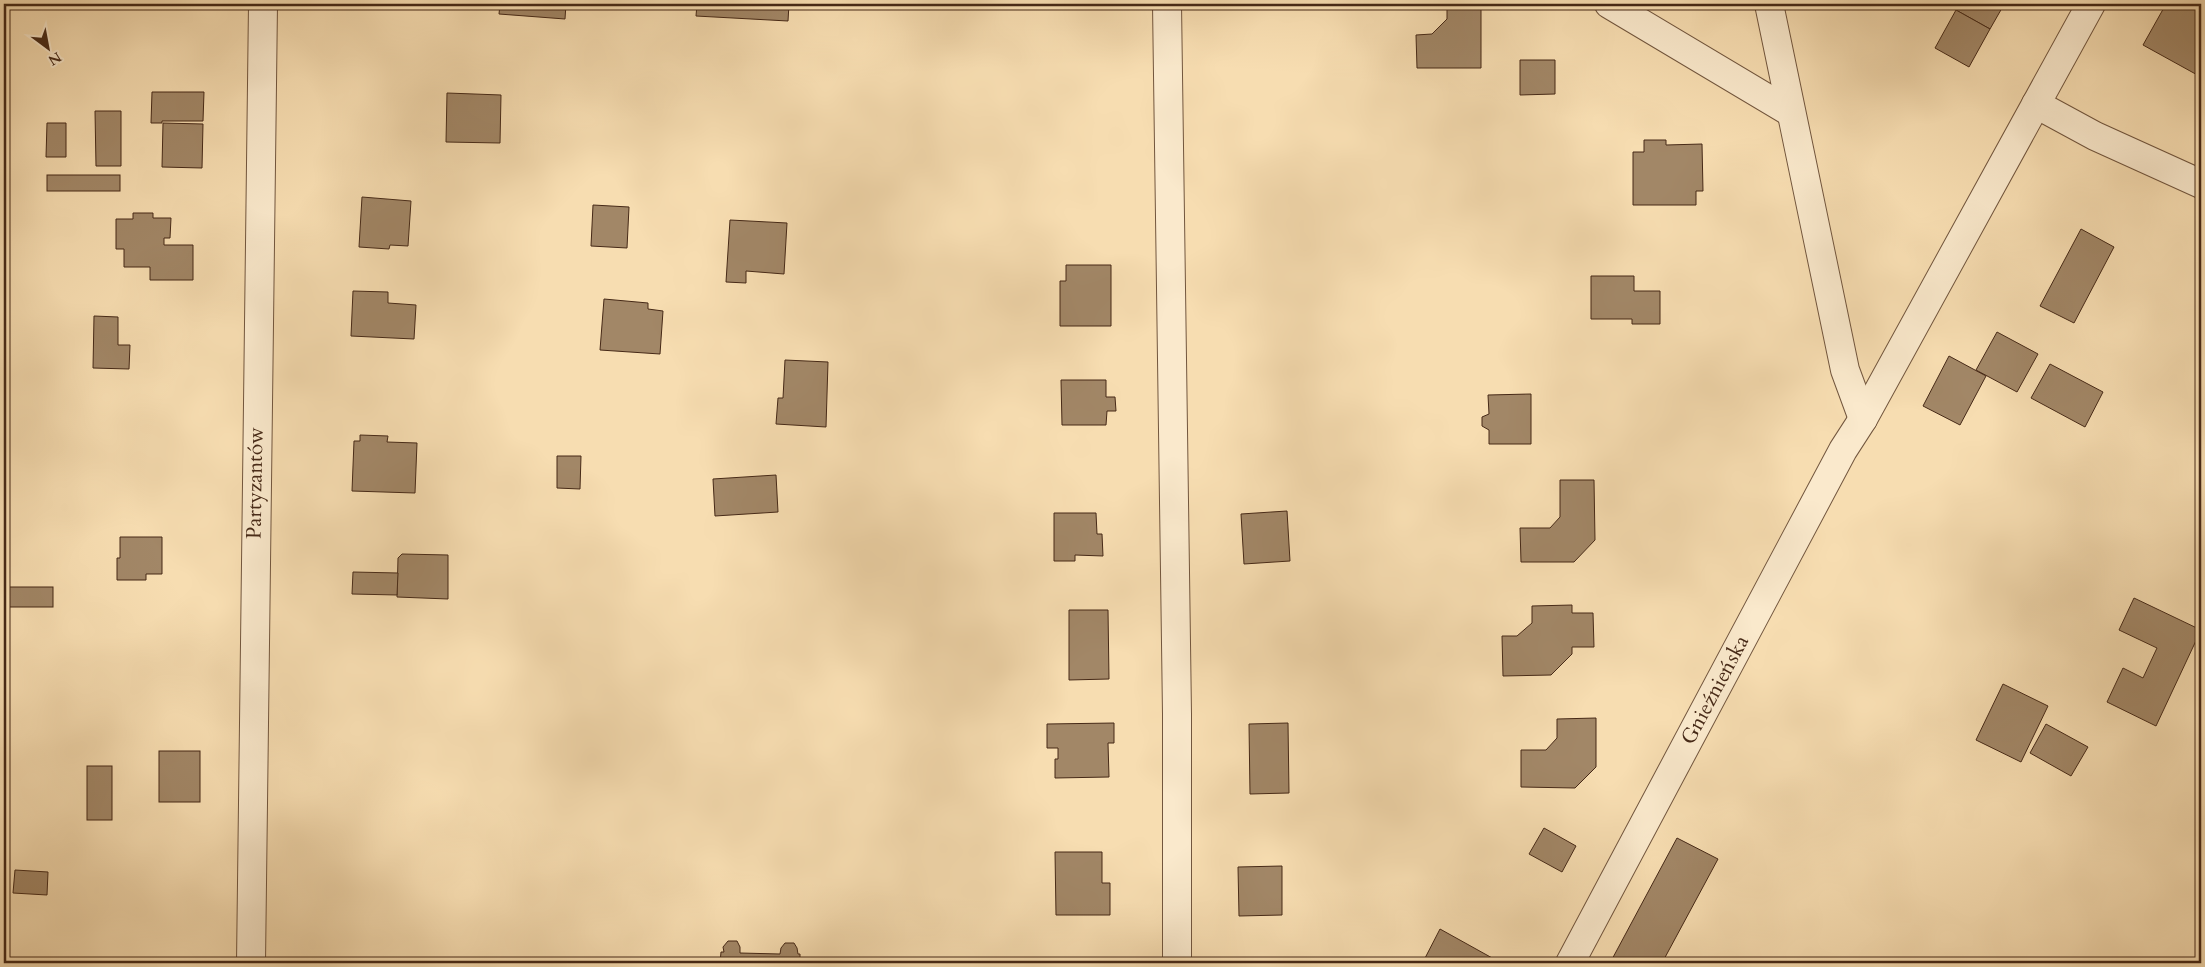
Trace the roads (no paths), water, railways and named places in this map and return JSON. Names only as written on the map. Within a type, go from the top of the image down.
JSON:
[{"type":"street","name":"Partyzantów","points":[[251,963],[263,4]]},
{"type":"street","points":[[1167,4],[1177,714],[1177,963]]},
{"type":"street","points":[[1609,4],[1790,112]]},
{"type":"street","points":[[1769,4],[1845,370],[1862,419]]},
{"type":"street","name":"Gnieźnieńska","points":[[1570,963],[1829,476],[2091,4]]},
{"type":"street","points":[[2036,104],[2095,136],[2201,184]]}]
